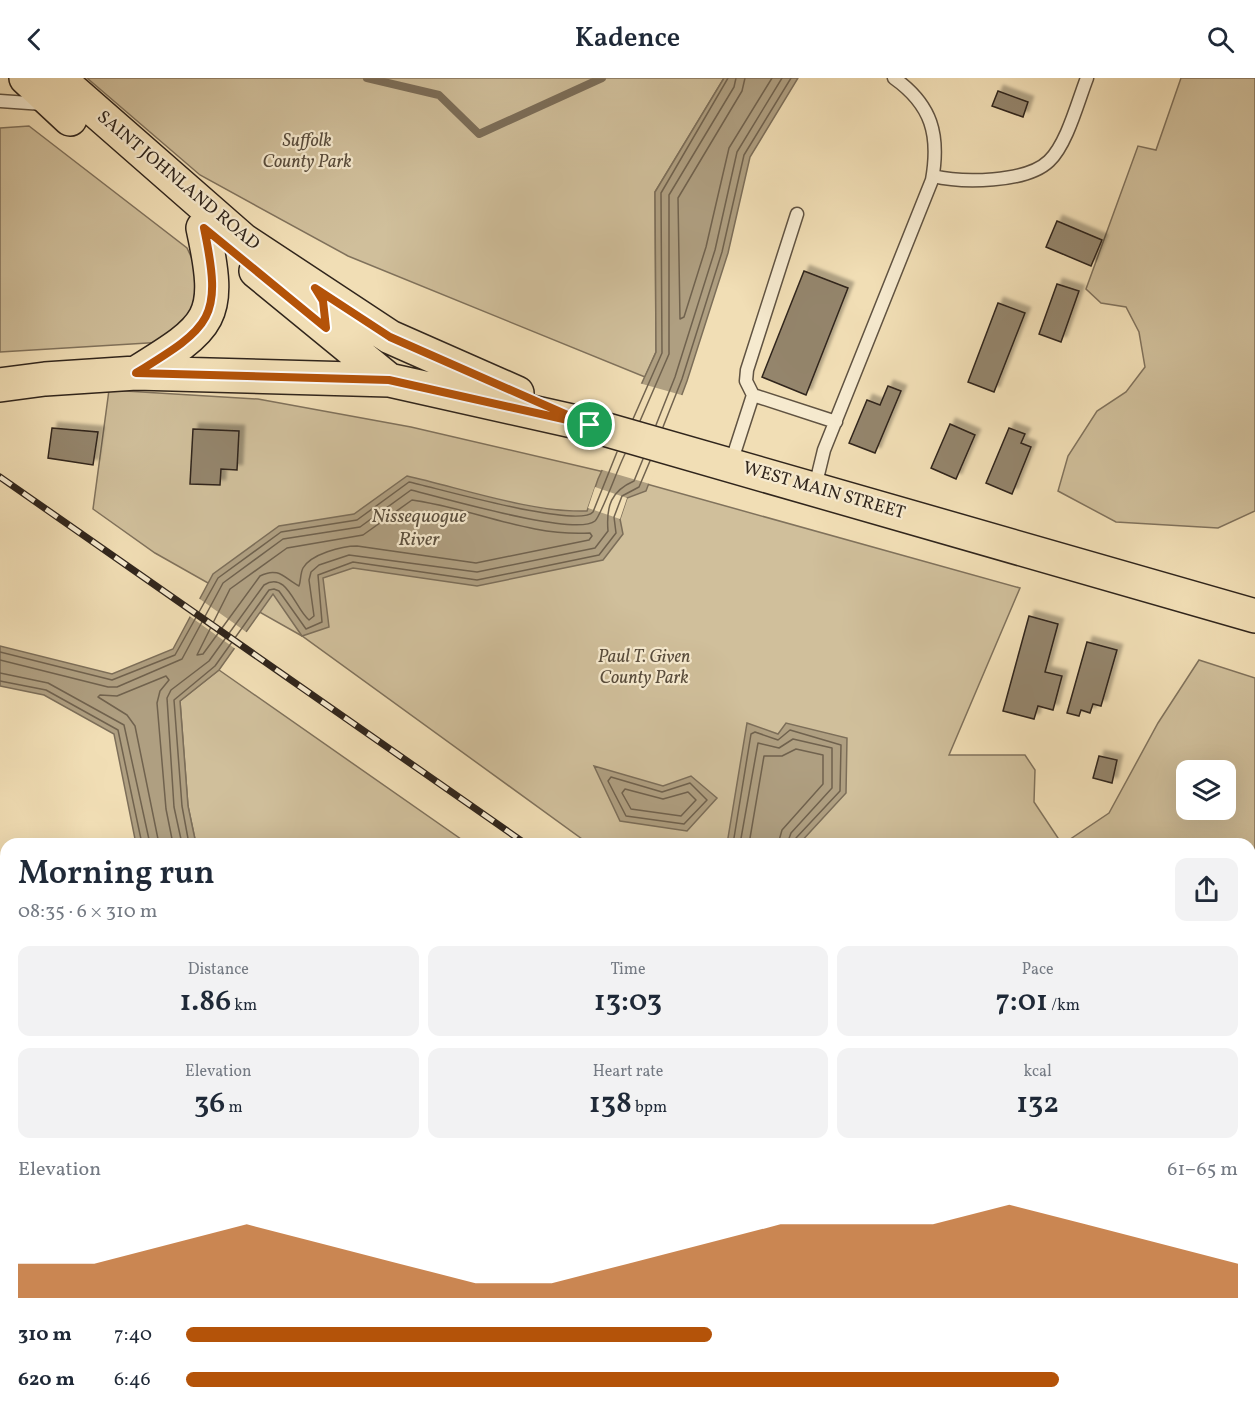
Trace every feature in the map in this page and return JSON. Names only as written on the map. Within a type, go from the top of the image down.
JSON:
[{"type":"main road","name":"SAINT JOHNLAND ROAD","points":[[26,78],[56,91],[243,240],[390,337],[590,425]]},
{"type":"main road","name":"SAINT JOHNLAND ROAD","points":[[56,91],[204,228],[389,380]]},
{"type":"main road","points":[[136,373],[178,346],[199,328],[208,314],[213,302],[213,285],[204,228]]},
{"type":"main road","points":[[282,377],[308,362],[321,342],[326,328],[323,301],[315,288]]},
{"type":"main road","name":"WEST MAIN STREET","points":[[0,385],[45,379],[136,373],[389,380],[590,425],[1255,616]]},
{"type":"lane","points":[[814,488],[824,450],[933,176],[931,119],[914,92],[894,78]]},
{"type":"lane","points":[[933,176],[976,181],[1025,173],[1048,162],[1060,144],[1087,78]]},
{"type":"lane","points":[[0,101],[56,91]]},
{"type":"lane","points":[[797,214],[747,370],[746,381],[753,395],[836,422]]},
{"type":"lane","points":[[717,461],[753,395]]},
{"type":"green space","name":"Suffolk County Park","points":[[87,78],[724,78],[655,192],[656,352],[645,377],[348,256],[200,175]]},
{"type":"green space","points":[[1181,78],[1255,78],[1255,511],[1218,528],[1116,522],[1058,491],[1068,456],[1097,411],[1126,392],[1145,367],[1139,332],[1126,307],[1101,303],[1086,289],[1138,146],[1156,150]]},
{"type":"green space","points":[[29,126],[187,248],[204,284],[196,321],[164,342],[0,352],[0,128]]},
{"type":"green space","name":"Paul T. Given County Park","points":[[109,390],[258,399],[411,427],[600,471],[1020,588],[949,755],[1025,755],[1035,770],[1034,802],[1058,838],[581,838],[302,636],[155,553],[93,509]]},
{"type":"green space","points":[[1199,660],[1255,678],[1255,838],[1072,838],[1109,813],[1158,723]]},
{"type":"green space","points":[[219,670],[459,838],[195,838],[188,806],[180,701]]},
{"type":"water","name":"Nissequogue River","points":[[724,78],[798,78],[750,157],[728,253],[687,381],[646,491],[627,498],[620,519],[623,534],[603,560],[477,586],[353,568],[323,578],[329,627],[302,636],[273,594],[219,670],[180,701],[188,806],[195,838],[135,838],[114,734],[44,695],[0,686],[0,646],[112,674],[173,649],[213,574],[279,526],[354,514],[407,476],[520,504],[566,511],[587,511],[598,479],[656,352],[655,192]]},
{"type":"water","points":[[747,723],[778,734],[786,723],[847,738],[846,793],[805,838],[728,838]]},
{"type":"water","points":[[594,766],[663,786],[691,776],[717,798],[687,831],[620,821]]},
{"type":"pier","points":[[639,383],[685,396],[650,484],[599,469]]},
{"type":"pier","points":[[595,487],[627,498],[620,519],[588,508]]},
{"type":"pier","points":[[197,597],[249,634],[237,650],[188,615]]},
{"type":"building","points":[[998,91],[1028,102],[1023,117],[992,106]]},
{"type":"building","points":[[1057,221],[1102,240],[1091,266],[1046,247]]},
{"type":"building","points":[[804,271],[848,288],[806,395],[762,377]]},
{"type":"building","points":[[1057,284],[1079,291],[1061,342],[1039,334]]},
{"type":"building","points":[[998,303],[1025,313],[994,392],[968,382]]},
{"type":"building","points":[[888,386],[901,391],[875,453],[849,443],[867,400],[880,405]]},
{"type":"building","points":[[950,424],[975,435],[956,479],[931,468]]},
{"type":"building","points":[[52,428],[98,432],[93,465],[48,458]]},
{"type":"building","points":[[1009,428],[1025,434],[1021,443],[1031,447],[1012,494],[986,483]]},
{"type":"building","points":[[193,429],[239,431],[237,470],[221,469],[220,485],[190,484]]},
{"type":"building","points":[[1029,616],[1058,624],[1045,672],[1062,676],[1053,710],[1038,706],[1034,719],[1003,711]]},
{"type":"building","points":[[1087,642],[1117,650],[1101,706],[1093,704],[1090,713],[1081,710],[1079,716],[1067,713]]},
{"type":"building","points":[[1099,756],[1117,760],[1112,783],[1093,778]]},
{"type":"waterway","points":[[367,78],[439,95],[479,134],[602,78]]},
{"type":"railway","points":[[0,477],[517,838]]},
{"type":"route","points":[[204,228],[326,328],[326,309],[315,288],[390,337],[590,425],[389,380],[136,373],[178,346],[199,328],[208,314],[213,302],[213,285],[204,228]]}]
